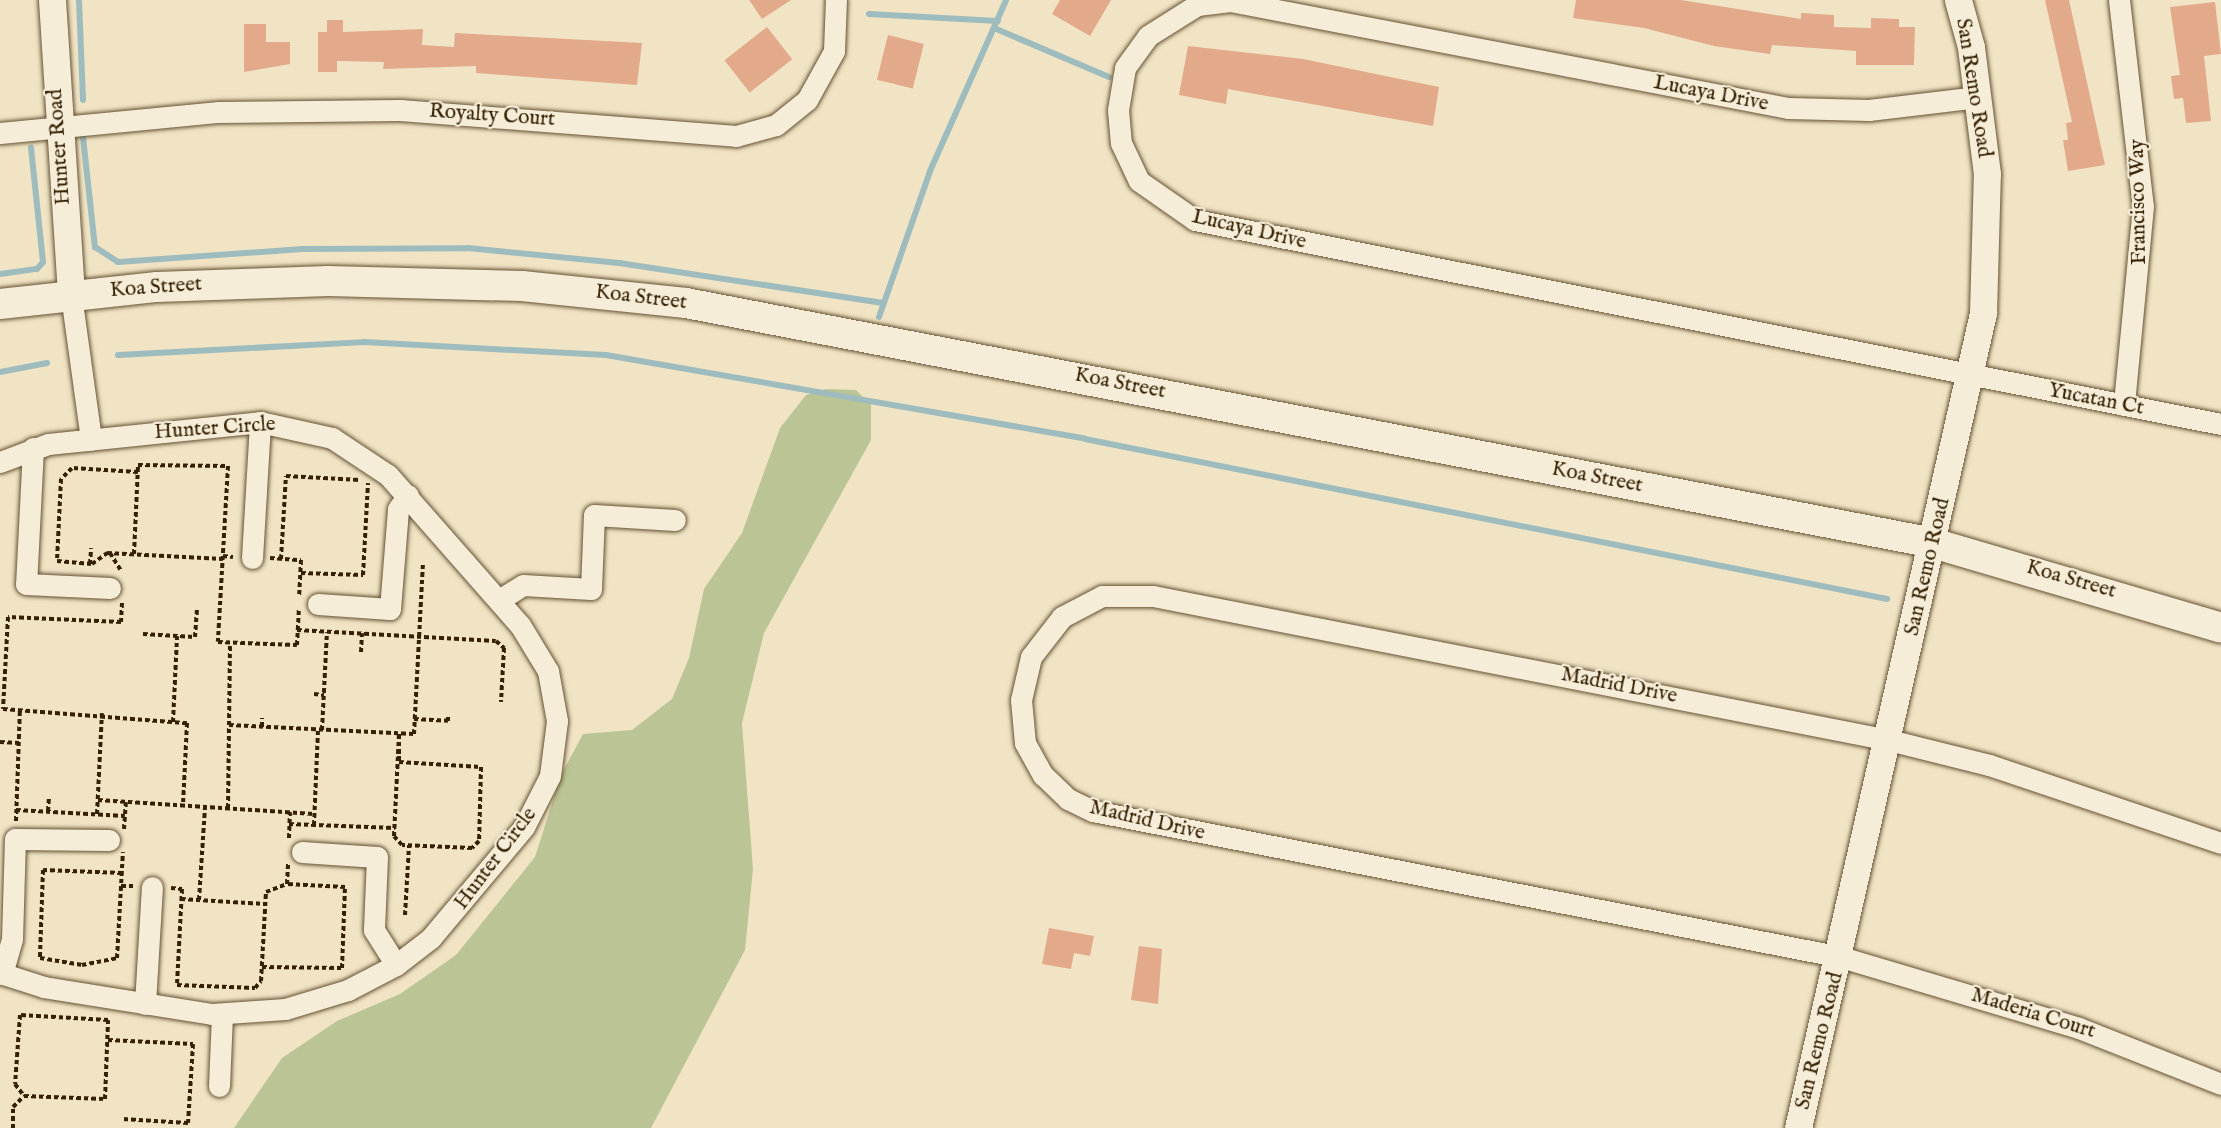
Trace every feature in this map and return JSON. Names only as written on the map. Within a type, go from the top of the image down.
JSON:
[{"type":"main road","name":"Koa Street","points":[[0,304],[71,295],[340,281],[522,286],[686,303],[1933,543],[2221,628]]},
{"type":"street","name":"Hunter Road","points":[[52,0],[58,124],[71,295]]},
{"type":"street","name":"Royalty Court","points":[[0,133],[58,124],[219,112],[400,110],[736,136],[776,125],[807,100],[834,51],[836,0]]},
{"type":"street","name":"San Remo Road","points":[[1798,1128],[1841,957],[1971,376],[1988,238],[1978,97],[1958,0]]},
{"type":"street","name":"Francisco Way","points":[[2119,0],[2143,206],[2124,405]]},
{"type":"street","name":"Lucaya Drive","points":[[1971,376],[1195,220],[1162,202],[1134,174],[1121,143],[1118,110],[1125,68],[1148,36],[1197,5],[1230,1],[1788,108],[1869,110],[1978,97]]},
{"type":"street","points":[[71,295],[91,440]]},
{"type":"street","name":"Yucatan Ct","points":[[1971,376],[2221,424]]},
{"type":"street","points":[[252,558],[260,422]]},
{"type":"street","name":"Hunter Circle","points":[[0,462],[33,448],[260,422],[297,426],[347,445],[408,495],[531,639],[553,687],[557,737],[550,776],[533,813],[463,905],[396,965],[306,1004],[222,1014],[145,1004],[1,974]]},
{"type":"street","points":[[33,448],[26,584],[118,591]]},
{"type":"street","points":[[318,604],[390,609],[398,509],[408,495]]},
{"type":"street","points":[[499,600],[523,585],[591,589],[594,515],[675,520]]},
{"type":"street","name":"Madrid Drive","points":[[1841,957],[1093,811],[1058,791],[1033,760],[1021,722],[1024,679],[1039,643],[1062,617],[1102,596],[1135,594],[1889,740]]},
{"type":"street","points":[[1889,740],[1989,765],[2221,843]]},
{"type":"street","points":[[1,974],[12,939],[15,839],[109,840]]},
{"type":"street","points":[[293,850],[377,857],[374,930],[396,965]]},
{"type":"street","points":[[145,1004],[152,887]]},
{"type":"street","name":"Maderia Court","points":[[1841,957],[2079,1028],[2221,1084]]},
{"type":"street","points":[[219,1086],[222,1014]]},
{"type":"path","points":[[134,554],[138,472],[138,465],[228,466],[223,557],[218,642],[297,645],[301,560],[281,559],[223,557],[134,554],[110,553],[90,564],[57,561],[61,479],[72,468],[138,472]]},
{"type":"path","points":[[281,559],[286,476],[368,480],[363,575],[301,573]]},
{"type":"path","points":[[90,564],[91,548]]},
{"type":"path","points":[[110,553],[124,574],[118,591],[121,622],[8,617],[2,683],[3,709],[102,713],[187,723],[183,806]]},
{"type":"path","points":[[229,725],[414,734],[423,562]]},
{"type":"path","points":[[143,634],[195,637],[197,609]]},
{"type":"path","points":[[297,630],[496,640],[504,648],[501,702]]},
{"type":"path","points":[[314,825],[327,632]]},
{"type":"path","points":[[361,652],[362,633]]},
{"type":"path","points":[[173,722],[177,636]]},
{"type":"path","points":[[228,808],[230,643]]},
{"type":"path","points":[[314,694],[324,695]]},
{"type":"path","points":[[16,829],[20,709]]},
{"type":"path","points":[[98,814],[102,713]]},
{"type":"path","points":[[414,719],[447,721],[448,715]]},
{"type":"path","points":[[262,718],[262,727]]},
{"type":"path","points":[[399,734],[399,762],[481,767],[479,841],[472,848],[402,845],[395,828],[399,734]]},
{"type":"path","points":[[0,742],[19,743]]},
{"type":"path","points":[[48,811],[49,796]]},
{"type":"path","points":[[98,800],[314,814]]},
{"type":"path","points":[[199,900],[205,807]]},
{"type":"path","points":[[16,810],[125,816]]},
{"type":"path","points":[[287,884],[293,850],[289,824],[290,812]]},
{"type":"path","points":[[289,824],[395,828]]},
{"type":"path","points":[[405,915],[409,845]]},
{"type":"path","points":[[43,870],[122,873],[121,886],[117,958],[82,965],[40,958],[43,870]]},
{"type":"path","points":[[121,886],[182,888],[177,985],[255,988],[262,967],[266,892],[287,884],[345,887],[342,968],[262,967]]},
{"type":"path","points":[[181,899],[265,904]]},
{"type":"path","points":[[13,1128],[14,1107],[24,1096],[105,1099],[108,1020],[20,1015],[15,1084],[24,1096]]},
{"type":"path","points":[[108,1040],[193,1044],[188,1123],[122,1119]]},
{"type":"green space","points":[[826,389],[856,390],[871,405],[871,440],[764,633],[742,723],[753,869],[745,950],[651,1128],[234,1128],[282,1058],[337,1021],[400,994],[456,955],[535,857],[561,775],[583,734],[632,730],[672,699],[689,658],[704,589],[742,533],[780,428],[806,395]]},
{"type":"building","points":[[749,0],[791,0],[762,19]]},
{"type":"building","points":[[1060,0],[1111,0],[1090,36],[1052,14]]},
{"type":"building","points":[[1576,0],[1681,0],[1801,19],[1801,13],[1834,15],[1834,27],[1871,28],[1871,18],[1899,19],[1899,27],[1915,27],[1914,65],[1856,65],[1856,51],[1772,45],[1770,54],[1714,46],[1644,28],[1573,18]]},
{"type":"building","points":[[2045,0],[2069,0],[2105,165],[2068,171],[2063,140],[2068,140],[2066,123],[2072,122]]},
{"type":"building","points":[[2215,2],[2221,54],[2204,56],[2211,121],[2186,123],[2183,98],[2174,99],[2171,76],[2180,75],[2170,7]]},
{"type":"building","points":[[327,20],[343,20],[343,32],[423,29],[422,45],[454,47],[455,33],[642,43],[637,85],[476,73],[476,66],[383,69],[384,62],[337,61],[337,72],[318,72],[318,32],[327,32]]},
{"type":"building","points":[[244,24],[266,24],[266,42],[290,42],[290,64],[244,72]]},
{"type":"building","points":[[767,27],[792,59],[750,93],[724,60]]},
{"type":"building","points":[[888,35],[924,44],[913,89],[877,80]]},
{"type":"building","points":[[1188,46],[1303,59],[1439,87],[1433,126],[1228,89],[1226,104],[1179,95]]},
{"type":"building","points":[[1049,928],[1094,936],[1090,956],[1074,953],[1071,969],[1042,964]]},
{"type":"building","points":[[1139,946],[1162,949],[1158,1004],[1131,1000]]},
{"type":"waterway","points":[[79,0],[83,100]]},
{"type":"waterway","points":[[879,317],[930,171],[1006,0]]},
{"type":"waterway","points":[[869,14],[998,21]]},
{"type":"waterway","points":[[994,28],[1109,77]]},
{"type":"waterway","points":[[83,137],[95,247],[118,262],[303,249],[468,248],[619,263],[883,303]]},
{"type":"waterway","points":[[0,274],[37,269],[43,262],[31,148]]},
{"type":"waterway","points":[[118,355],[364,342],[606,355],[1085,439],[1887,599]]},
{"type":"waterway","points":[[0,372],[47,363]]}]
